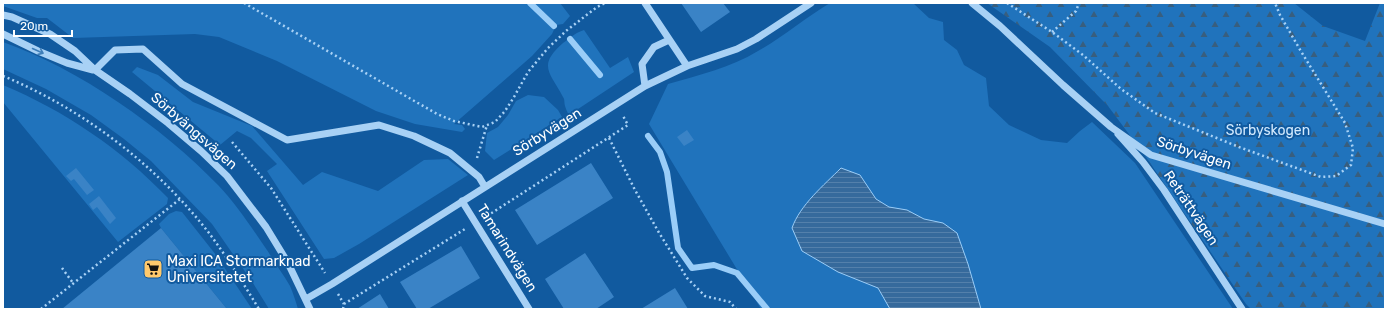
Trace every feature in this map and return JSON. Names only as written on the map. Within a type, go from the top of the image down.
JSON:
[{"type":"street","points":[[645,3],[687,66]]},
{"type":"street","name":"Sörbyvägen","points":[[306,299],[645,86],[687,66],[737,49],[756,39],[811,3]]},
{"type":"street","name":"Sörbyvägen","points":[[972,3],[1000,26],[1063,85],[1111,127],[1151,155],[1385,224]]},
{"type":"street","name":"Sörbyängsvägen","points":[[3,15],[12,17],[50,34],[75,51],[95,70],[168,123],[201,151],[227,176],[266,226],[288,263],[310,309]]},
{"type":"street","name":"Sörbyängsvägen","points":[[3,34],[67,63],[95,70]]},
{"type":"street","points":[[645,86],[642,64],[654,47],[669,40]]},
{"type":"street","points":[[95,70],[115,50],[143,49],[182,84],[287,140],[379,125],[414,136],[450,153],[473,171],[485,187]]},
{"type":"street","name":"Reträttvägen","points":[[1111,127],[1164,190],[1242,309]]},
{"type":"street","name":"Tamarindvägen","points":[[462,201],[529,309]]},
{"type":"path","points":[[244,3],[437,114],[454,121],[482,127],[495,122],[505,111],[528,72],[548,48],[566,31],[597,7],[605,3]]},
{"type":"path","points":[[1007,3],[1052,32],[1083,55],[1121,89],[1155,113],[1321,177],[1336,176],[1351,165],[1352,148],[1345,123],[1299,48],[1274,3]]},
{"type":"path","points":[[1052,32],[1076,10],[1079,3]]},
{"type":"path","points":[[3,76],[57,102],[96,127],[137,159],[180,199],[195,216],[224,253],[259,309]]},
{"type":"path","points":[[344,304],[476,223],[628,125],[616,104]]},
{"type":"path","points":[[473,171],[487,125]]},
{"type":"path","points":[[608,138],[658,231],[687,278],[705,296],[730,302],[736,309]]},
{"type":"path","points":[[232,142],[271,188],[344,304],[343,309]]},
{"type":"path","points":[[41,309],[180,199]]},
{"type":"path","points":[[62,268],[73,283]]},
{"type":"green space","points":[[3,3],[560,3],[570,16],[563,24],[556,25],[552,34],[532,56],[454,124],[462,125],[465,129],[462,132],[415,124],[376,111],[277,61],[219,37],[195,34],[73,38],[47,18],[37,18],[3,6]]},
{"type":"green space","points":[[830,3],[913,3],[929,18],[943,22],[944,40],[957,50],[964,65],[986,78],[989,106],[1009,125],[1041,140],[1067,143],[1092,122],[1135,163],[1233,309],[761,309],[649,124],[668,84],[714,70],[747,57],[767,46]]},
{"type":"green space","name":"Sörbyskogen","points":[[987,3],[1294,3],[1323,26],[1365,41],[1380,3],[1385,3],[1385,309],[1251,309],[1246,304],[1146,157],[1108,106],[1050,47]]},
{"type":"green space","points":[[584,30],[610,68],[628,57],[634,72],[569,115],[565,106],[564,98],[550,75],[548,64],[555,51],[563,43],[575,34]]},
{"type":"green space","points":[[3,42],[61,68],[90,84],[145,121],[196,163],[225,193],[251,227],[290,286],[298,309],[269,309],[212,224],[151,161],[124,139],[91,115],[46,89],[3,69]]},
{"type":"green space","points":[[137,67],[158,75],[193,102],[252,126],[303,185],[322,172],[378,191],[424,160],[448,159],[468,175],[359,244],[334,258],[324,259],[267,171],[277,164],[251,138],[237,131],[220,145],[132,72]]},
{"type":"green space","points":[[3,85],[26,95],[70,119],[91,133],[131,163],[150,180],[168,198],[167,204],[118,242],[3,102]]},
{"type":"green space","points":[[528,95],[544,97],[558,110],[562,117],[494,160],[485,151],[487,133],[498,127],[508,115],[516,101]]},
{"type":"green space","points":[[176,211],[182,212],[216,255],[252,309],[227,309],[161,228],[159,224],[169,214]]},
{"type":"shaded area","points":[[841,168],[860,175],[876,199],[889,207],[907,210],[924,219],[943,223],[957,233],[981,309],[890,309],[878,288],[838,272],[802,251],[792,228],[807,203]]},
{"type":"building","points":[[681,3],[723,3],[730,12],[701,32]]},
{"type":"building","points":[[687,130],[694,140],[684,146],[677,137]]},
{"type":"building","points":[[591,163],[613,198],[537,245],[515,210]]},
{"type":"building","points":[[76,168],[94,190],[87,195],[74,179],[71,181],[66,176]]},
{"type":"building","points":[[99,196],[116,218],[110,224],[97,207],[93,210],[89,204]]},
{"type":"building","name":"Maxi ICA Stormarknad Universitetet","points":[[161,228],[227,309],[62,309]]},
{"type":"building","points":[[461,246],[480,278],[428,309],[417,309],[400,282]]},
{"type":"building","points":[[585,253],[614,297],[596,309],[564,309],[545,279]]},
{"type":"building","points":[[675,288],[688,309],[641,309]]},
{"type":"building","points":[[380,294],[389,309],[357,309]]},
{"type":"waterway","points":[[530,3],[554,26]]},
{"type":"waterway","points":[[570,39],[600,75]]},
{"type":"waterway","points":[[648,136],[660,152],[667,172],[678,248],[692,268],[714,265],[737,273],[767,309]]},
{"type":"place","name":"Maxi ICA Stormarknad Universitetet","points":[[153,269]]}]
